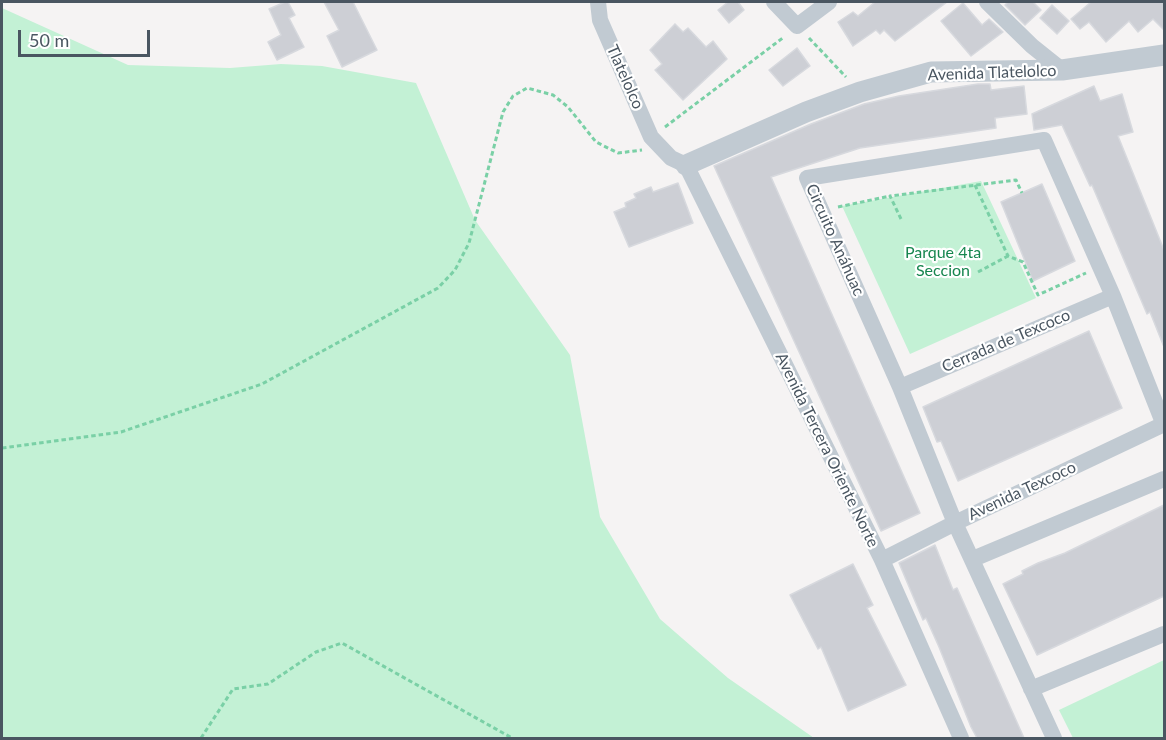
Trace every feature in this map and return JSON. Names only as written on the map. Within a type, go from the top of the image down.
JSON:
[{"type":"street","name":"Tlatelolco","points":[[598,2],[600,20],[656,143]]},
{"type":"street","points":[[774,2],[797,26],[829,2]]},
{"type":"street","points":[[987,2],[1032,46],[1062,70]]},
{"type":"street","name":"Avenida Tlatelolco","points":[[686,165],[806,112],[860,92],[931,72],[1062,70],[1164,55]]},
{"type":"street","name":"Circuito Anáhuac","points":[[1054,738],[974,559],[955,523],[900,387],[807,178],[1044,140],[1105,299],[1164,424]]},
{"type":"street","points":[[656,143],[686,165]]},
{"type":"street","name":"Avenida Tercera Oriente Norte","points":[[686,165],[882,560],[961,738]]},
{"type":"street","name":"Cerrada de Texcoco","points":[[900,387],[1105,299]]},
{"type":"street","name":"Avenida Texcoco","points":[[882,560],[1164,424]]},
{"type":"street","points":[[974,559],[1164,479]]},
{"type":"street","points":[[1031,689],[1164,634]]},
{"type":"path","points":[[2,448],[121,432],[262,384],[438,288],[455,270],[469,243],[503,112],[513,96],[527,88],[553,94],[568,107],[596,142],[618,153],[656,143],[797,26],[860,92]]},
{"type":"path","points":[[821,210],[890,196],[1016,180],[1022,193]]},
{"type":"path","points":[[975,185],[1008,256],[1023,262],[1038,295],[1087,272],[1105,299]]},
{"type":"path","points":[[890,196],[901,219]]},
{"type":"path","points":[[978,272],[1008,256]]},
{"type":"path","points":[[201,738],[233,689],[268,684],[316,652],[342,643],[512,738]]},
{"type":"green space","points":[[2,8],[128,65],[230,68],[281,64],[322,66],[416,83],[475,220],[570,355],[600,517],[660,619],[728,678],[814,738],[2,738]]},
{"type":"green space","name":"Parque 4ta Seccion","points":[[981,181],[1036,298],[910,354],[842,206]]},
{"type":"green space","points":[[1164,660],[1164,738],[1073,738],[1059,710]]},
{"type":"building","points":[[288,2],[295,15],[289,18],[304,47],[277,60],[268,42],[281,35],[269,9]]},
{"type":"building","points":[[324,2],[353,2],[377,50],[342,67],[327,36],[339,30]]},
{"type":"building","points":[[728,2],[738,2],[744,10],[729,23],[718,10]]},
{"type":"building","points":[[875,2],[947,2],[895,41],[884,30],[880,34],[876,30],[853,46],[838,22],[853,12],[858,16]]},
{"type":"building","points":[[1008,2],[1033,2],[1041,10],[1025,25],[1005,5]]},
{"type":"building","points":[[1091,2],[1164,2],[1164,30],[1153,19],[1138,32],[1129,21],[1106,42],[1089,22],[1080,29],[1071,19]]},
{"type":"building","points":[[963,3],[982,25],[989,19],[1003,32],[971,56],[941,21]]},
{"type":"building","points":[[1052,5],[1069,21],[1057,34],[1040,18]]},
{"type":"building","points":[[675,24],[683,32],[688,28],[706,47],[713,41],[727,59],[683,100],[655,70],[662,64],[650,50]]},
{"type":"building","points":[[797,48],[810,66],[783,86],[769,70]]},
{"type":"building","points":[[990,84],[991,90],[1024,86],[1027,114],[995,118],[996,128],[860,148],[771,177],[920,513],[881,531],[714,166],[864,104],[899,96]]},
{"type":"building","points":[[1094,86],[1100,101],[1122,94],[1133,132],[1118,136],[1164,250],[1164,347],[1150,312],[1147,314],[1092,185],[1090,186],[1062,125],[1034,130],[1032,114]]},
{"type":"building","points":[[678,183],[693,223],[629,247],[614,212],[626,207],[625,203],[636,198],[634,194],[651,187],[653,192]]},
{"type":"building","points":[[1042,184],[1075,261],[1033,281],[1001,202]]},
{"type":"building","points":[[1089,331],[1122,408],[958,481],[941,441],[937,442],[923,407]]},
{"type":"building","points":[[1164,505],[1164,596],[1037,655],[1003,584],[1038,563],[1065,553]]},
{"type":"building","points":[[935,545],[953,590],[957,588],[1024,738],[977,738],[971,727],[939,647],[926,618],[923,620],[899,563]]},
{"type":"building","points":[[853,564],[873,605],[867,608],[906,685],[848,711],[821,647],[818,649],[790,595]]}]
